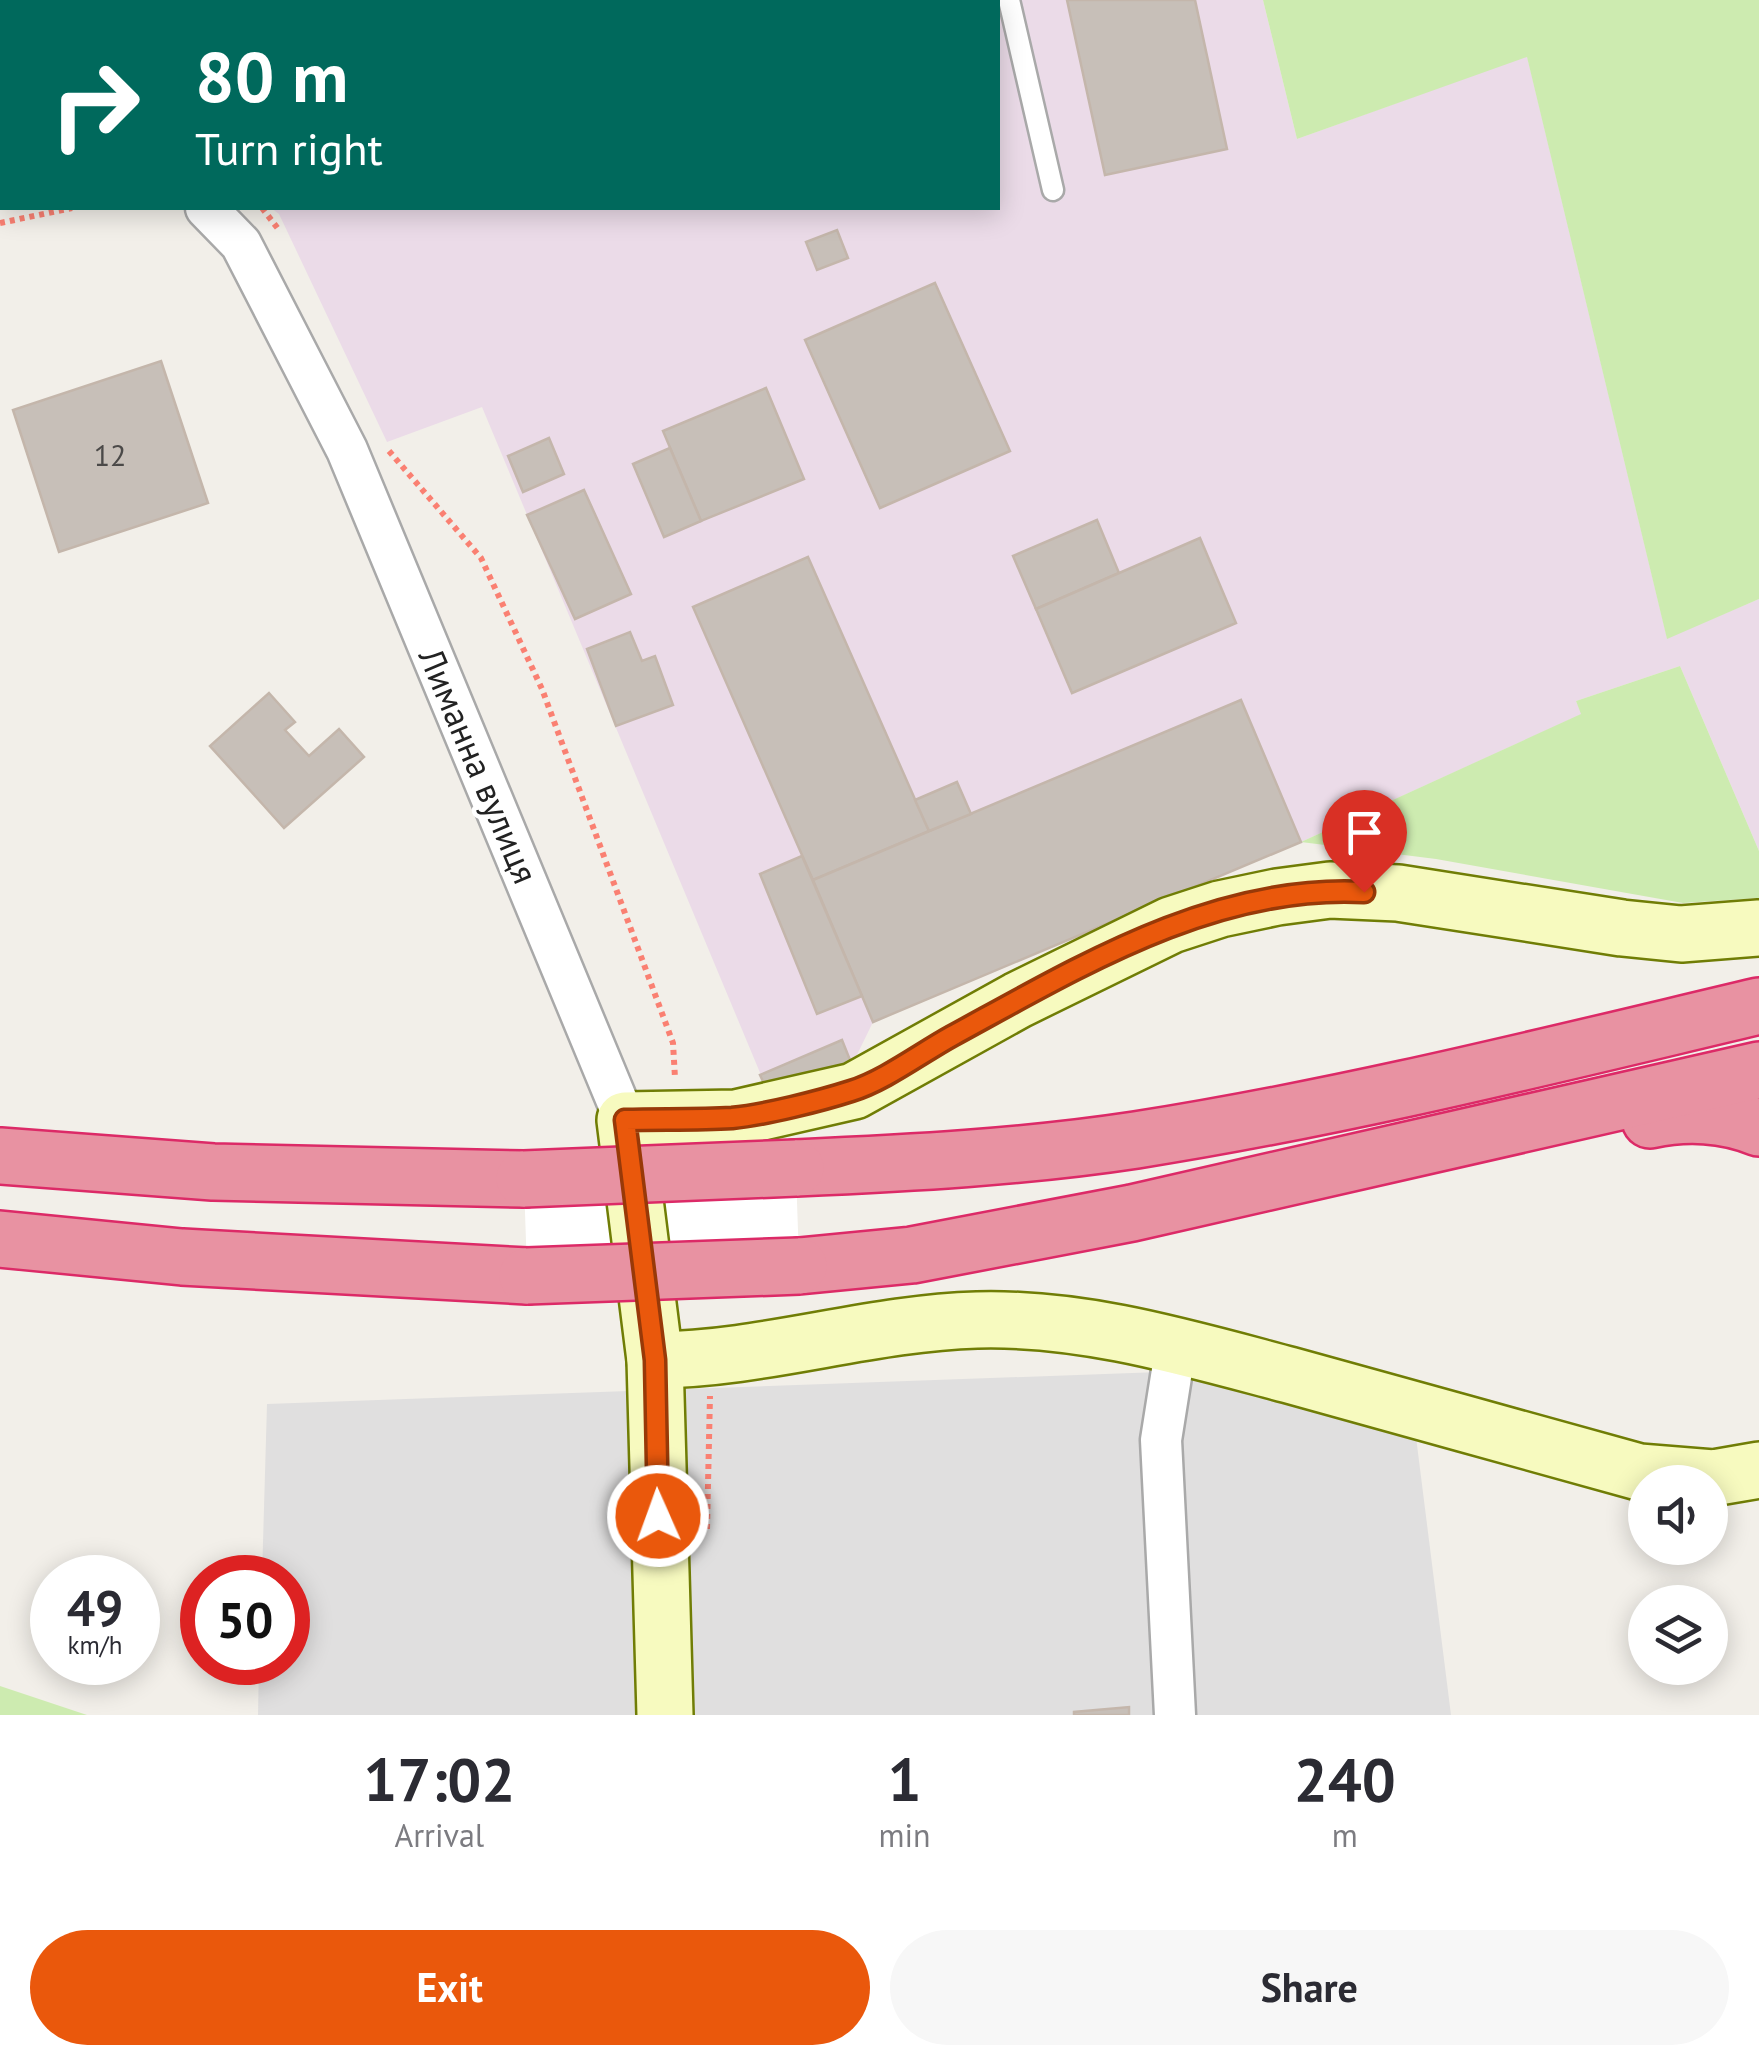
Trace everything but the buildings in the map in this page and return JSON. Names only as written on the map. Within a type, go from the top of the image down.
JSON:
[{"type":"highway","points":[[1588,1046],[1759,987]]},
{"type":"highway","points":[[0,1156],[213,1172],[524,1178],[930,1162],[1132,1140],[1316,1109],[1759,1006]]},
{"type":"highway","points":[[0,1239],[182,1258],[528,1276],[800,1266],[912,1255],[1132,1214],[1759,1070]]},
{"type":"highway","points":[[1132,1214],[1302,1199],[1675,1115],[1737,1119],[1759,1128]]},
{"type":"main road","points":[[651,1119],[736,1118],[854,1091],[1018,1000],[1171,925],[1277,897],[1330,890],[1398,893],[1681,934],[1759,928]]},
{"type":"main road","name":"Лиманна вулиця","points":[[651,1119],[665,1715]]},
{"type":"main road","points":[[655,1360],[711,1359],[875,1330],[977,1320],[1062,1322],[1176,1345],[1639,1472],[1714,1478],[1759,1470]]},
{"type":"street","name":"Лиманна вулиця","points":[[208,210],[241,244],[348,450],[651,1119]]},
{"type":"street","points":[[1175,1715],[1161,1440],[1176,1345]]},
{"type":"lane","points":[[1009,0],[1053,190]]},
{"type":"path","points":[[0,224],[63,210]]},
{"type":"path","points":[[264,210],[282,236]]},
{"type":"path","points":[[384,445],[481,558],[542,689],[673,1043],[651,1119]]},
{"type":"shaded area","points":[[1000,0],[1263,0],[1297,139],[1527,56],[1667,638],[1759,599],[1759,851],[1680,666],[1576,701],[1582,714],[1301,842],[873,1022],[852,1065],[771,1099],[482,407],[387,442],[279,214],[274,210],[1000,210]]},
{"type":"shaded area","points":[[1187,1371],[1416,1437],[1451,1715],[258,1715],[259,1685],[310,1685],[310,1555],[263,1555],[267,1404]]},
{"type":"green space","points":[[1263,0],[1759,0],[1759,599],[1667,639],[1527,57],[1297,139]]},
{"type":"green space","points":[[1680,666],[1759,851],[1759,898],[1683,903],[1436,859],[1301,842],[1581,714],[1576,701]]},
{"type":"green space","points":[[0,1686],[87,1715],[0,1715]]},
{"type":"pier","points":[[795,1145],[800,1288],[528,1298],[523,1155]]},
{"type":"route","points":[[658,1516],[655,1360],[625,1120],[736,1118],[854,1091],[1018,1000],[1171,925],[1277,897],[1330,890],[1364,892]]}]
